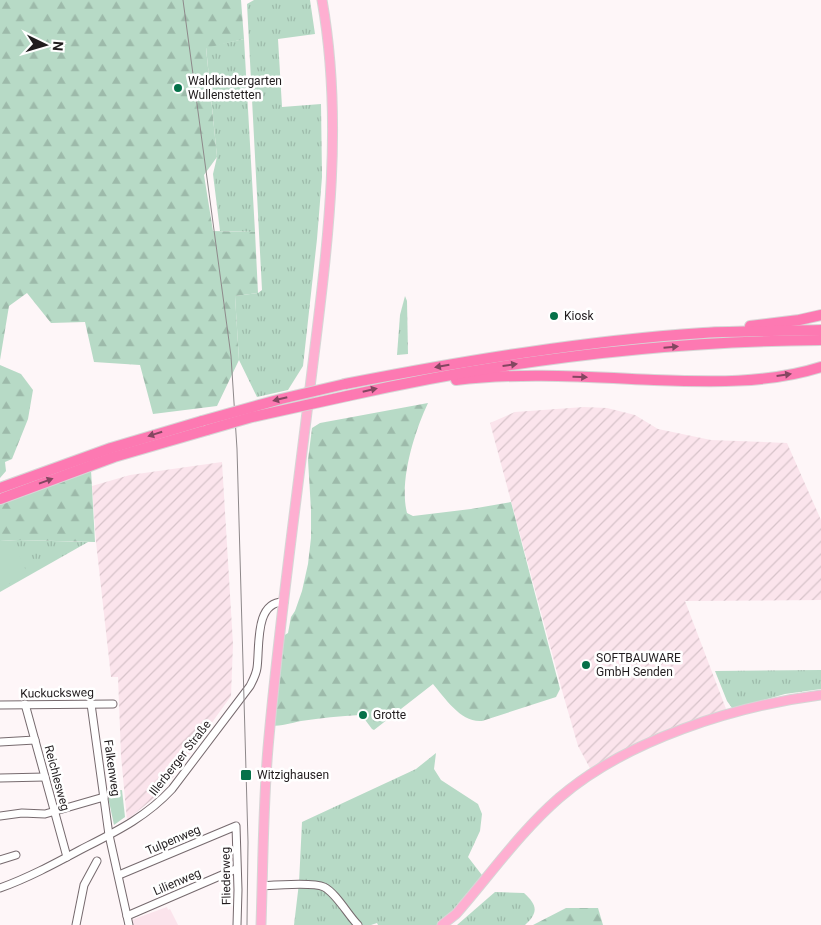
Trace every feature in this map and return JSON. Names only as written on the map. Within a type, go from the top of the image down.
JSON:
[{"type":"highway","points":[[704,333],[712,330],[821,315]]},
{"type":"highway","points":[[0,499],[281,399],[345,384],[479,359],[544,350],[704,333],[821,330]]},
{"type":"highway","points":[[0,488],[111,448],[204,425],[252,417],[393,385],[480,369],[612,352],[721,343],[821,340]]},
{"type":"highway","points":[[393,385],[479,377],[530,376],[704,382],[788,375],[821,367]]},
{"type":"main road","points":[[261,925],[263,835],[268,748],[326,249],[333,159],[330,58],[322,0]]},
{"type":"main road","points":[[442,925],[461,908],[527,830],[558,799],[592,774],[637,748],[663,736],[771,704],[821,695]]},
{"type":"street","name":"Illerberger Straße","points":[[0,888],[23,879],[109,835],[141,817],[161,801],[250,686],[255,677],[257,666],[263,614],[277,601],[284,602]]},
{"type":"street","name":"Reichlesweg","points":[[24,704],[67,857]]},
{"type":"street","name":"Falkenweg","points":[[91,704],[109,835],[129,925]]},
{"type":"street","name":"Kuckucksweg","points":[[0,705],[113,704]]},
{"type":"street","points":[[0,742],[35,740]]},
{"type":"street","points":[[0,778],[45,776]]},
{"type":"street","points":[[0,816],[22,813],[44,814],[104,797]]},
{"type":"street","name":"Fliederweg","points":[[236,826],[238,890],[236,925]]},
{"type":"street","name":"Tulpenweg","points":[[119,875],[236,826]]},
{"type":"street","points":[[0,860],[16,855]]},
{"type":"street","points":[[76,925],[84,885],[97,861]]},
{"type":"street","name":"Lilienweg","points":[[127,916],[236,869]]},
{"type":"street","points":[[262,886],[300,885],[323,887],[331,893],[358,925]]},
{"type":"shaded area","points":[[584,407],[607,408],[635,415],[658,429],[711,440],[787,443],[821,520],[821,600],[685,601],[728,714],[684,728],[592,772],[578,746],[490,423],[515,412]]},
{"type":"shaded area","points":[[222,462],[233,644],[231,696],[173,777],[154,798],[127,820],[121,756],[118,677],[111,677],[96,542],[92,486],[130,475]]},
{"type":"shaded area","points":[[167,907],[168,910],[170,909],[178,925],[131,925],[131,921],[134,919]]},
{"type":"green space","points":[[0,0],[241,0],[244,39],[206,48],[217,157],[204,175],[213,231],[255,232],[258,293],[235,296],[239,360],[217,406],[153,414],[140,365],[94,362],[85,322],[51,323],[27,293],[9,306],[0,360]]},
{"type":"green space","points":[[254,0],[310,0],[315,34],[278,39],[282,107],[321,104],[322,177],[303,366],[288,390],[257,397],[239,360],[235,296],[258,293],[262,290],[247,4]]},
{"type":"green space","points":[[244,39],[255,232],[220,231],[213,174],[217,157],[206,47]]},
{"type":"green space","points":[[405,296],[407,301],[408,354],[397,355],[400,315]]},
{"type":"green space","points":[[0,365],[21,374],[33,390],[28,419],[12,459],[5,462],[6,471],[0,478]]},
{"type":"green space","points":[[428,403],[413,443],[406,472],[405,500],[407,513],[413,516],[511,502],[560,689],[556,697],[482,721],[474,721],[460,714],[433,684],[374,730],[360,715],[271,726],[280,638],[288,633],[291,617],[302,591],[308,564],[311,538],[311,510],[308,460],[312,428],[320,423]]},
{"type":"green space","points":[[91,470],[95,542],[0,541],[0,504]]},
{"type":"green space","points":[[0,541],[88,542],[0,592]]},
{"type":"green space","points":[[14,544],[28,575],[0,588],[0,551]]},
{"type":"green space","points":[[821,670],[821,689],[785,694],[736,708],[732,708],[727,701],[715,671]]},
{"type":"green space","points":[[436,753],[434,769],[441,780],[478,804],[482,814],[480,831],[468,857],[485,879],[441,925],[378,925],[377,923],[371,925],[294,925],[299,883],[302,822],[416,769]]},
{"type":"green space","points":[[122,790],[125,817],[114,825],[107,792]]},
{"type":"green space","points":[[495,892],[524,893],[534,905],[533,916],[525,925],[457,925]]},
{"type":"green space","points":[[566,908],[598,908],[603,925],[533,925]]},
{"type":"railway","points":[[183,0],[231,356],[237,449],[248,842],[247,925]]},
{"type":"place","name":"Waldkindergarten Wullenstetten","points":[[178,88]]},
{"type":"place","name":"Kiosk","points":[[554,316]]},
{"type":"place","name":"SOFTBAUWARE GmbH Senden","points":[[586,665]]},
{"type":"place","name":"Grotte","points":[[363,715]]},
{"type":"place","name":"Witzighausen","points":[[246,775]]}]
